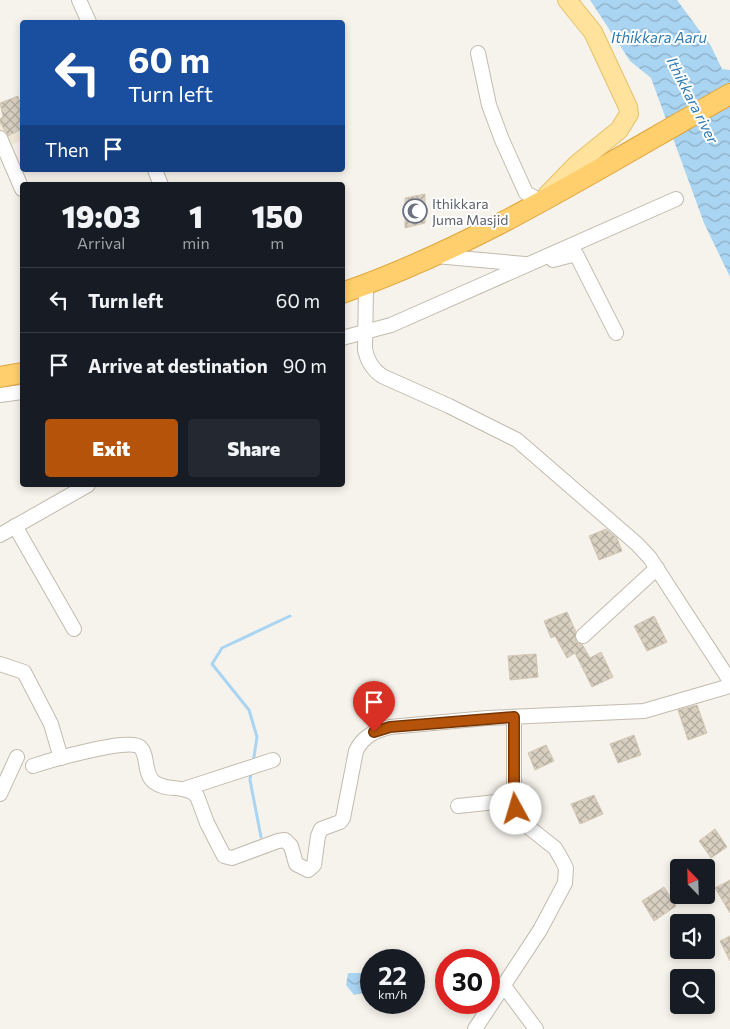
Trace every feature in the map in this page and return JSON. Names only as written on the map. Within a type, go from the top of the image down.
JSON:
[{"type":"highway","points":[[345,292],[436,256],[541,201],[730,94]]},
{"type":"highway","points":[[0,377],[20,373]]},
{"type":"main road","points":[[541,201],[576,164],[619,130],[629,114],[628,107],[610,66],[593,32],[567,0]]},
{"type":"street","points":[[78,0],[88,20]]},
{"type":"street","points":[[478,53],[489,105],[502,140],[526,193],[541,201]]},
{"type":"street","points":[[0,138],[20,184]]},
{"type":"street","points":[[345,337],[391,325],[676,199]]},
{"type":"street","points":[[436,256],[527,264],[576,254],[616,333]]},
{"type":"street","points":[[366,284],[366,357],[377,373],[517,440],[638,544],[657,568],[730,681]]},
{"type":"street","points":[[0,396],[20,392]]},
{"type":"street","points":[[0,535],[84,487]]},
{"type":"street","points":[[15,526],[74,629]]},
{"type":"street","points":[[583,636],[657,568]]},
{"type":"street","points":[[0,664],[24,672],[51,724],[61,758]]},
{"type":"street","points":[[33,766],[128,743],[136,745],[143,752],[146,768],[154,782],[162,786],[184,789],[197,796],[207,823],[224,856],[232,858],[285,840],[291,846],[298,866],[311,869],[314,866],[320,832],[324,826],[340,822],[343,818],[356,750],[370,734],[390,727],[514,717],[644,711],[730,686]]},
{"type":"street","points":[[474,1029],[540,930],[565,883],[566,868],[555,848],[522,822],[514,800],[514,717]]},
{"type":"street","points":[[0,794],[18,757]]},
{"type":"street","points":[[184,789],[273,760]]},
{"type":"street","points":[[458,806],[514,800]]},
{"type":"street","points":[[504,986],[536,1029]]},
{"type":"shaded area","points":[[20,110],[20,141],[7,147],[0,132],[0,118]]},
{"type":"water","name":"Ithikkara Aaru","points":[[590,0],[677,0],[711,46],[722,69],[730,70],[730,277],[704,223],[651,78],[630,61]]},
{"type":"water","points":[[348,973],[360,973],[360,994],[354,995],[346,985]]},
{"type":"building","points":[[18,96],[20,100],[20,130],[8,136],[0,122],[0,119],[3,117],[0,103]]},
{"type":"building","name":"Ithikkara Juma Masjid","points":[[425,194],[425,223],[405,228],[405,198]]},
{"type":"building","points":[[606,529],[617,538],[622,551],[599,560],[589,536]]},
{"type":"building","points":[[567,612],[576,632],[576,642],[582,644],[590,658],[601,652],[613,677],[592,687],[575,653],[567,658],[555,636],[551,638],[544,621]]},
{"type":"building","points":[[654,616],[667,642],[647,651],[634,626]]},
{"type":"building","points":[[536,654],[538,677],[510,680],[508,656]]},
{"type":"building","points":[[697,705],[707,733],[688,740],[678,710]]},
{"type":"building","points":[[634,735],[641,755],[618,763],[610,744]]},
{"type":"building","points":[[546,745],[554,761],[535,770],[528,753]]},
{"type":"building","points":[[594,795],[603,814],[580,824],[571,804]]},
{"type":"building","points":[[715,829],[727,847],[711,858],[699,841]]},
{"type":"building","points":[[730,880],[730,913],[715,888]]},
{"type":"building","points":[[664,887],[670,896],[670,904],[676,906],[654,921],[642,901]]},
{"type":"building","points":[[730,936],[730,961],[720,941]]},
{"type":"waterway","points":[[253,763],[257,737],[249,710],[212,664],[222,648],[290,616]]},
{"type":"waterway","points":[[251,771],[250,780],[261,837]]},
{"type":"place","name":"Ithikkara Juma Masjid","points":[[415,211]]},
{"type":"route","points":[[374,732],[390,727],[514,717],[514,800],[516,809]]},
{"type":"water label","name":"Ithikkara river","points":[[693,100]]}]
